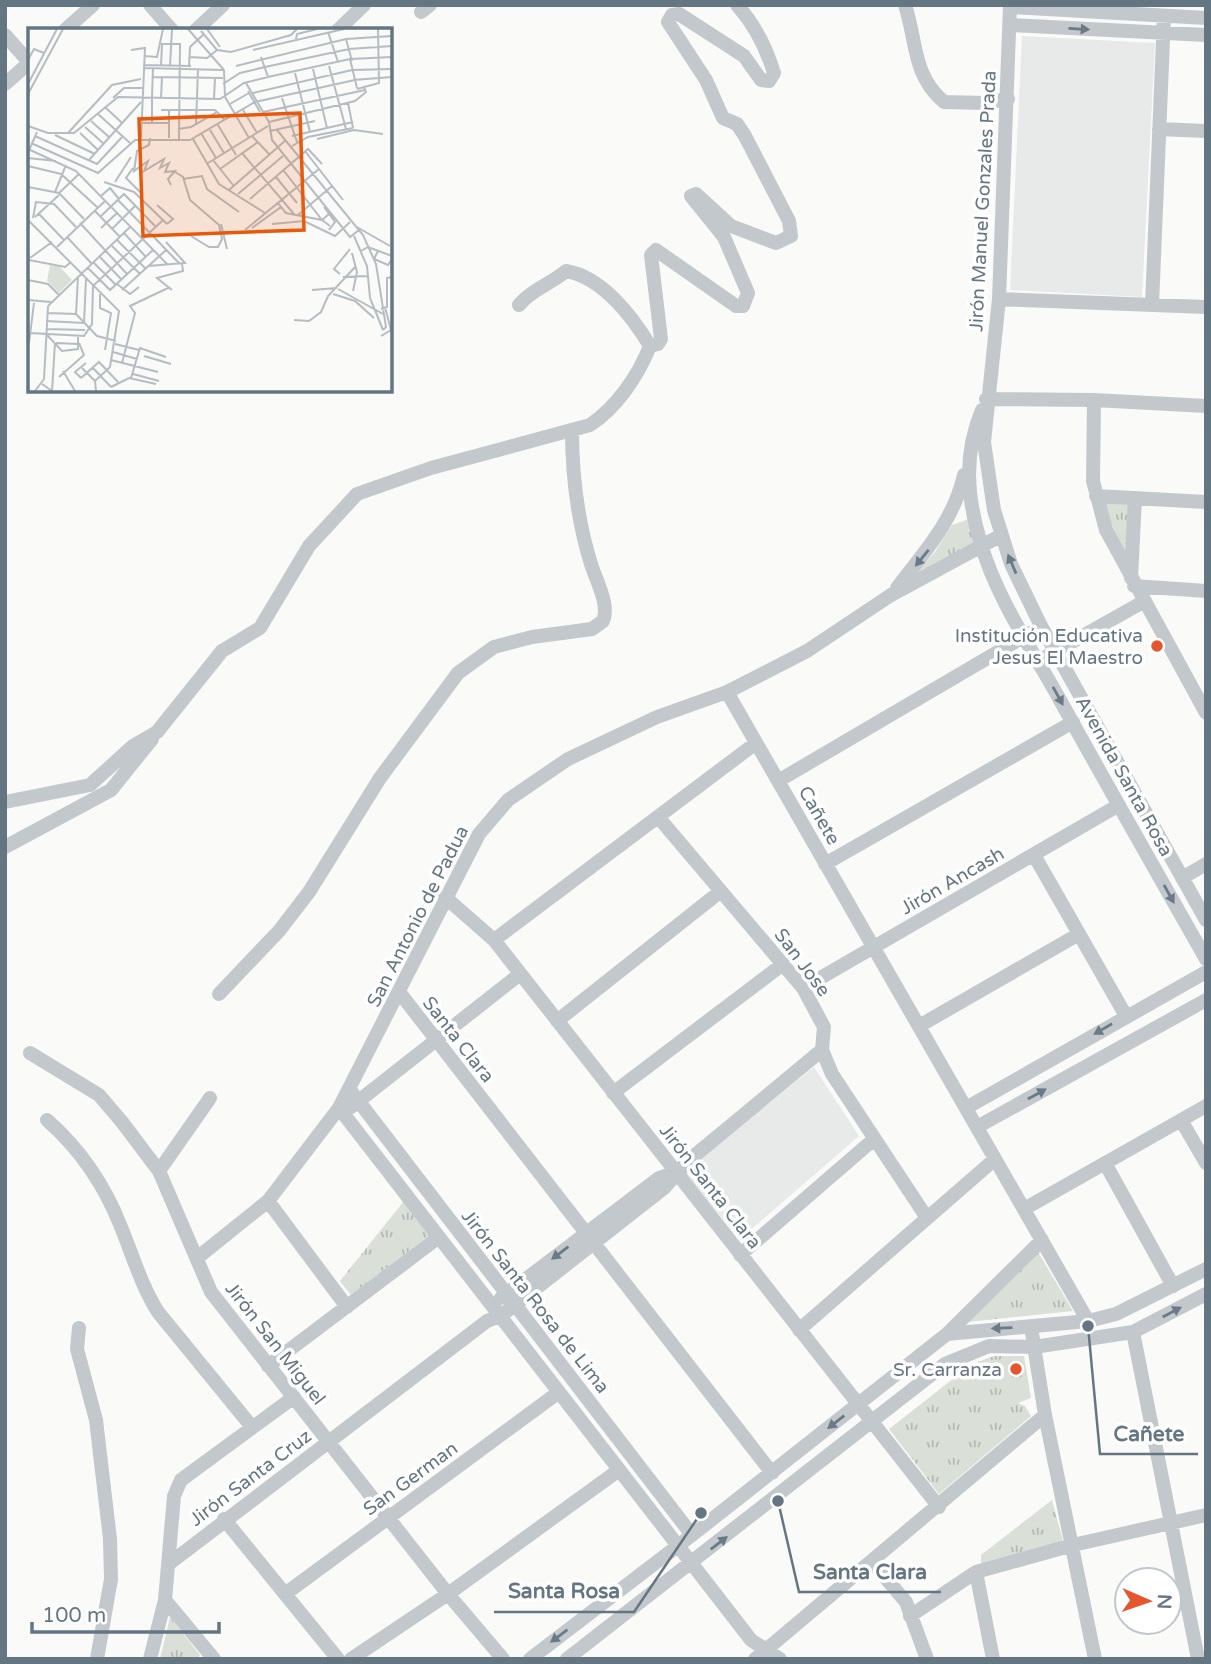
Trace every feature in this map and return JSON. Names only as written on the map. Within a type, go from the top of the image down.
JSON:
[{"type":"street","points":[[67,28],[93,5]]},
{"type":"street","points":[[150,5],[170,28]]},
{"type":"street","points":[[198,28],[223,5]]},
{"type":"street","points":[[340,28],[364,5]]},
{"type":"street","points":[[650,345],[658,344],[661,339],[653,293],[653,251],[659,250],[736,306],[743,306],[747,299],[743,275],[724,237],[691,198],[692,195],[696,194],[731,226],[776,243],[791,236],[789,221],[751,146],[737,124],[723,118],[706,80],[669,26],[672,15],[679,14],[744,56],[761,80],[769,80],[774,73],[765,46],[750,19],[737,5]]},
{"type":"street","points":[[905,5],[911,22],[913,48],[929,87],[944,102],[1008,99]]},
{"type":"street","points":[[1011,6],[1206,18]]},
{"type":"street","name":"Jirón Manuel Gonzales Prada","points":[[986,399],[999,299],[1011,6]]},
{"type":"street","points":[[1152,305],[1164,16]]},
{"type":"street","points":[[1011,25],[1206,36]]},
{"type":"street","points":[[5,35],[28,60]]},
{"type":"street","points":[[5,84],[28,64]]},
{"type":"street","points":[[1159,129],[1206,131]]},
{"type":"street","points":[[519,305],[528,293],[554,282],[566,271],[579,273],[606,291],[650,345]]},
{"type":"street","points":[[999,299],[1206,307]]},
{"type":"street","points":[[5,847],[111,790],[222,651],[260,628],[309,546],[358,494],[430,468],[590,425],[606,412],[639,373],[650,345]]},
{"type":"street","points":[[986,399],[1094,400],[1206,406]]},
{"type":"street","name":"Avenida Santa Rosa","points":[[986,399],[973,431],[967,459],[973,511],[982,546],[1038,661],[1206,959]]},
{"type":"street","name":"Avenida Santa Rosa","points":[[986,399],[984,442],[1000,536],[1054,651],[1206,920]]},
{"type":"street","points":[[1094,400],[1096,496],[1106,530],[1206,713]]},
{"type":"street","points":[[219,994],[279,931],[309,892],[380,778],[458,673],[494,647],[532,637],[592,629],[603,621],[604,604],[589,556],[572,464],[572,430]]},
{"type":"street","name":"San Antonio de Padua","points":[[891,595],[936,541],[949,519],[960,493],[967,459]]},
{"type":"street","points":[[1096,496],[1206,502]]},
{"type":"street","points":[[1133,583],[1135,498]]},
{"type":"street","points":[[949,519],[993,505]]},
{"type":"street","name":"San Antonio de Padua","points":[[197,1258],[268,1201],[354,1096],[445,897],[479,834],[508,800],[568,759],[657,717],[727,692],[807,651],[891,595],[1000,536]]},
{"type":"street","points":[[1133,583],[1206,591]]},
{"type":"street","points":[[1038,661],[1143,602]]},
{"type":"street","points":[[778,781],[1041,626]]},
{"type":"street","name":"Cañete","points":[[727,692],[1088,1321]]},
{"type":"street","points":[[825,864],[1073,722]]},
{"type":"street","points":[[5,802],[90,785],[133,746],[157,732]]},
{"type":"street","points":[[494,940],[757,743]]},
{"type":"street","name":"Jirón Ancash","points":[[803,988],[1119,805]]},
{"type":"street","name":"San Jose","points":[[659,818],[803,988],[824,1027],[822,1050],[832,1074],[873,1140],[927,1218]]},
{"type":"street","points":[[1034,855],[1125,1016]]},
{"type":"street","points":[[1182,878],[1206,864]]},
{"type":"street","points":[[558,1021],[721,891]]},
{"type":"street","name":"Jirón Santa Clara","points":[[445,897],[494,940],[939,1507]]},
{"type":"street","points":[[919,1026],[1079,934]]},
{"type":"street","points":[[613,1093],[783,964]]},
{"type":"street","points":[[966,1108],[1206,972]]},
{"type":"street","points":[[354,1096],[436,1040],[520,974]]},
{"type":"street","name":"Santa Clara","points":[[400,993],[772,1474]]},
{"type":"street","points":[[977,1127],[1206,1000]]},
{"type":"street","name":"Jirón Santa Cruz","points":[[170,1563],[224,1519],[330,1442],[486,1321],[510,1299],[590,1238],[659,1178],[676,1172],[822,1050]]},
{"type":"street","name":"Jirón San Miguel","points":[[30,1053],[99,1095],[159,1171],[211,1292],[448,1594],[503,1659]]},
{"type":"street","name":"Jirón Santa Rosa de Lima","points":[[354,1096],[692,1535]]},
{"type":"street","points":[[159,1171],[210,1098]]},
{"type":"street","points":[[1024,1209],[1206,1106]]},
{"type":"street","name":"Jirón Santa Rosa de Lima","points":[[341,1111],[498,1310],[761,1654],[780,1659]]},
{"type":"street","points":[[47,1120],[63,1134],[102,1188],[122,1227],[145,1292],[158,1312],[252,1427]]},
{"type":"street","points":[[1181,1120],[1206,1163]]},
{"type":"street","points":[[740,1255],[873,1140]]},
{"type":"street","points":[[799,1330],[995,1159]]},
{"type":"street","points":[[1105,1163],[1174,1286]]},
{"type":"street","points":[[268,1201],[347,1307]]},
{"type":"street","points":[[268,1366],[439,1237]]},
{"type":"street","points":[[530,1659],[772,1474],[947,1334],[1042,1240]]},
{"type":"street","points":[[947,1334],[1088,1321],[1116,1314],[1206,1269]]},
{"type":"street","points":[[567,1659],[691,1565],[945,1364],[989,1346],[1034,1347],[1133,1332],[1206,1294]]},
{"type":"street","points":[[1031,1327],[1045,1415],[1096,1659]]},
{"type":"street","points":[[79,1328],[77,1349],[96,1420],[110,1539],[111,1579],[97,1659]]},
{"type":"street","points":[[1133,1332],[1198,1659]]},
{"type":"street","name":"San German","points":[[285,1594],[559,1392]]},
{"type":"street","points":[[150,1659],[170,1563],[172,1509],[181,1480],[293,1397]]},
{"type":"street","points":[[761,1654],[939,1507],[1045,1415]]},
{"type":"street","points":[[351,1659],[448,1594],[619,1470]]},
{"type":"street","points":[[910,1616],[976,1572],[1073,1545],[1206,1515]]},
{"type":"street","points":[[224,1519],[338,1659]]},
{"type":"street","points":[[872,1562],[906,1602],[927,1659]]},
{"type":"street","points":[[976,1572],[993,1659]]},
{"type":"street","points":[[164,1600],[214,1659]]},
{"type":"shaded area","points":[[1022,36],[1155,43],[1142,297],[1010,290]]},
{"type":"shaded area","points":[[814,1067],[859,1136],[740,1239],[683,1172]]},
{"type":"green space","points":[[1102,503],[1130,504],[1126,558]]},
{"type":"green space","points":[[969,519],[975,544],[907,583],[935,552],[952,525]]},
{"type":"green space","points":[[404,1201],[431,1234],[351,1295],[340,1281]]},
{"type":"green space","points":[[1038,1252],[1073,1311],[967,1322]]},
{"type":"green space","points":[[994,1356],[1024,1356],[1031,1398],[1018,1403],[1025,1406],[1031,1416],[939,1494],[889,1429],[972,1364]]},
{"type":"green space","points":[[1052,1500],[1063,1541],[981,1566],[981,1555]]},
{"type":"green space","points":[[170,1617],[200,1655],[197,1659],[160,1659]]},
{"type":"place","name":"Institución Educativa Jesus El Maestro","points":[[1157,646]]},
{"type":"place","name":"Cañete","points":[[1088,1326]]},
{"type":"place","name":"Sr. Carranza","points":[[1016,1369]]},
{"type":"place","name":"Santa Clara","points":[[778,1501]]},
{"type":"place","name":"Santa Rosa","points":[[701,1513]]}]
